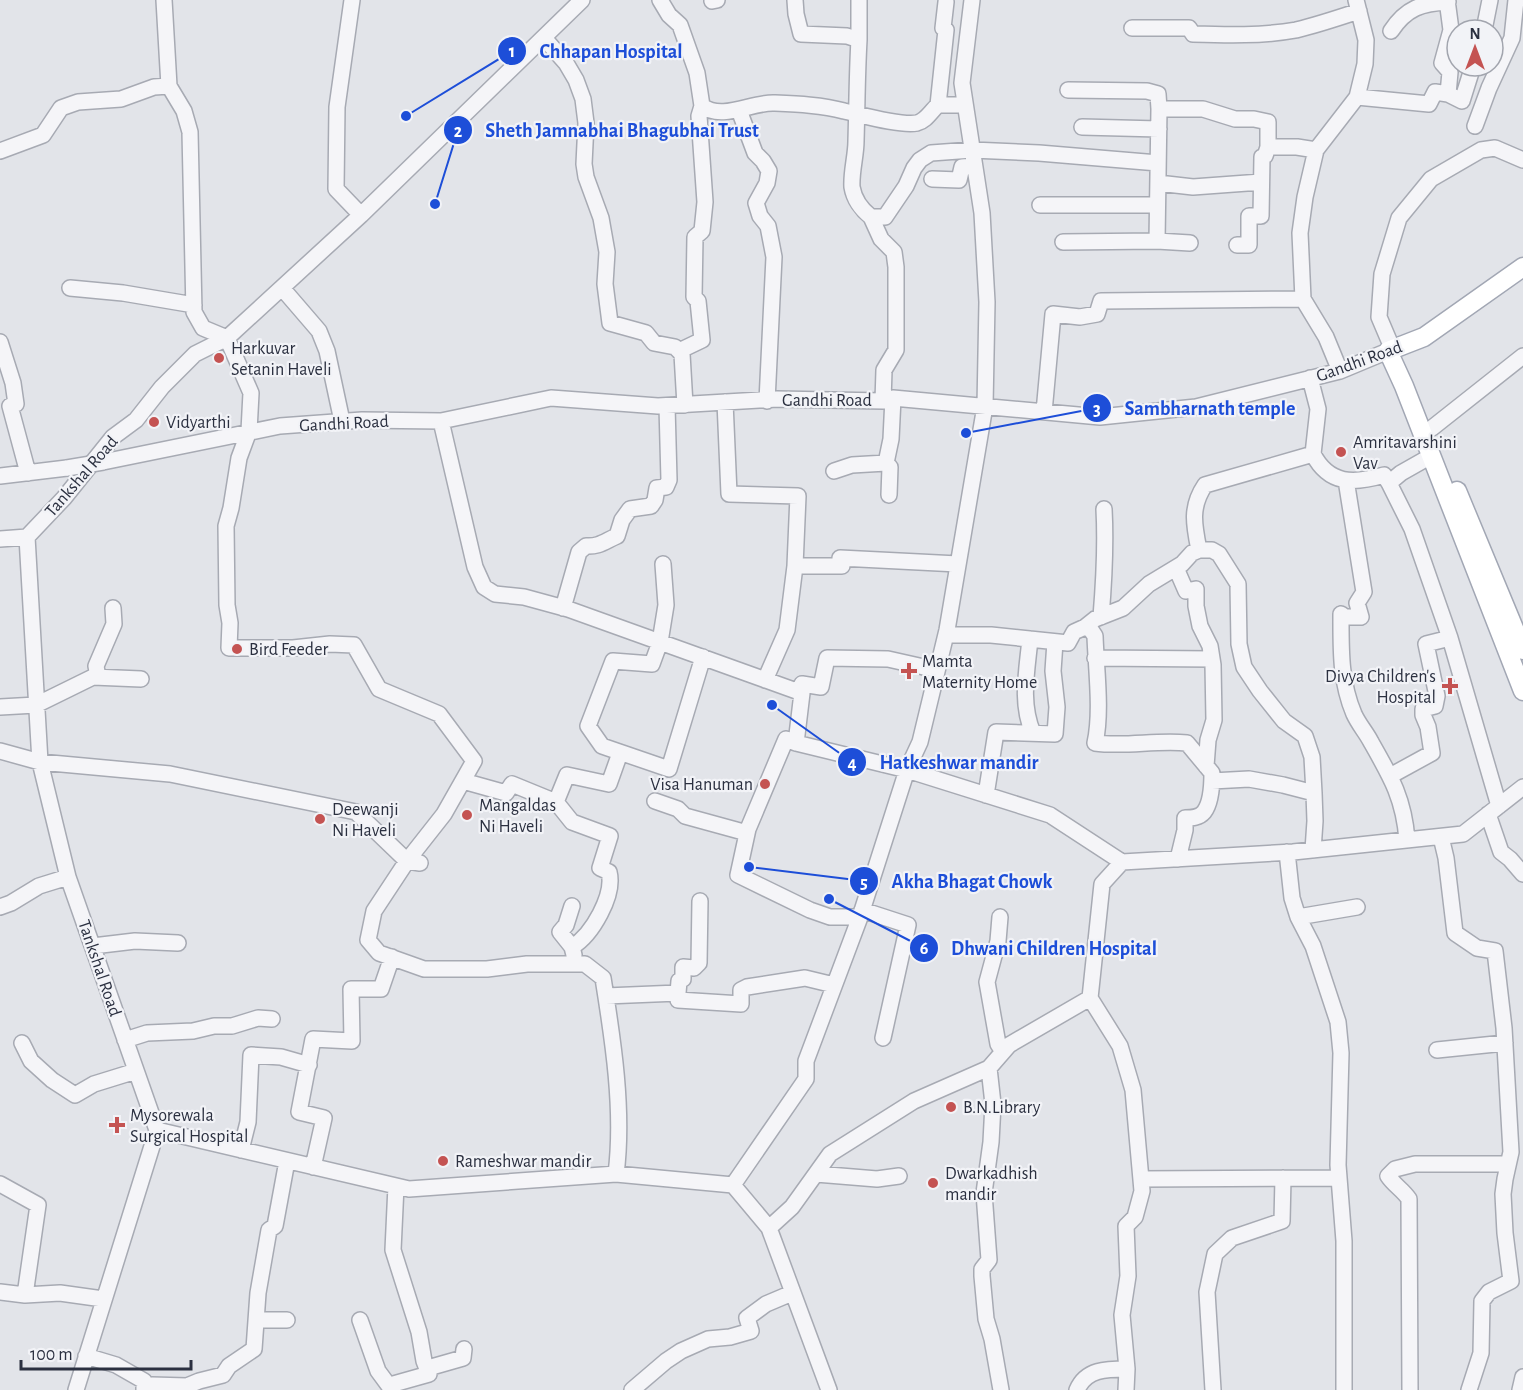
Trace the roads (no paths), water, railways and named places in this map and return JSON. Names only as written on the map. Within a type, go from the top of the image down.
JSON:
[{"type":"main road","name":"Gandhi Road","points":[[1394,349],[1424,337],[1523,267]]},
{"type":"main road","points":[[1394,349],[1432,428],[1523,650]]},
{"type":"main road","points":[[1394,349],[1431,456],[1523,691]]},
{"type":"street","points":[[164,0],[168,86],[184,111],[190,132],[196,318],[203,328],[227,339],[251,393],[249,431],[239,458],[226,526],[226,605],[230,623],[229,648],[354,645],[379,690],[438,714],[474,761],[414,862],[374,911],[368,940],[380,953],[424,969],[487,969],[527,964],[585,964],[603,978],[612,1026],[619,1136],[616,1174]]},
{"type":"street","points":[[352,0],[337,107],[336,189],[361,215]]},
{"type":"street","name":"Tankshal Road","points":[[157,1130],[68,877],[40,762],[27,537],[64,498],[113,437],[136,420],[162,387],[195,354],[227,339],[361,215],[582,0]]},
{"type":"street","points":[[660,0],[669,15],[680,25],[697,73],[702,106],[699,116],[705,202],[702,231],[695,237],[694,297],[698,301],[702,340],[679,351]]},
{"type":"street","points":[[795,0],[801,34],[847,36],[859,40]]},
{"type":"street","points":[[859,0],[858,98],[855,114],[856,141],[852,187],[857,201],[871,217],[881,239],[894,252],[896,267],[896,350],[884,370],[891,439],[886,463]]},
{"type":"street","points":[[733,1185],[806,1079],[806,1061],[861,914],[908,770],[920,742],[946,634],[985,406],[987,302],[981,213],[962,83],[972,0]]},
{"type":"street","points":[[1486,18],[1490,0]]},
{"type":"street","points":[[1475,126],[1512,38],[1516,0]]},
{"type":"street","points":[[1391,31],[1408,11],[1427,3],[1448,1],[1451,30],[1442,63],[1450,72],[1448,94]]},
{"type":"street","points":[[702,106],[709,111],[739,110],[773,103],[842,110],[915,123],[924,120],[938,105],[946,30],[943,28],[946,2]]},
{"type":"street","points":[[1132,28],[1189,28],[1193,34],[1224,36],[1267,33],[1294,30],[1357,5],[1366,40],[1365,64],[1357,97],[1316,150],[1305,197],[1300,233],[1303,299],[1326,337],[1340,371]]},
{"type":"street","points":[[544,39],[566,63],[583,99],[586,123],[584,164],[586,177],[601,218],[607,252],[605,284],[610,323],[646,333],[654,343],[675,347],[682,354],[685,405]]},
{"type":"street","points":[[1357,97],[1429,104],[1435,92],[1448,94],[1462,101],[1469,78]]},
{"type":"street","points":[[0,152],[43,135],[61,108],[78,102],[121,99],[154,87],[168,86]]},
{"type":"street","points":[[1068,90],[1147,91],[1158,94],[1157,241]]},
{"type":"street","points":[[938,105],[965,105]]},
{"type":"street","points":[[1159,108],[1203,109],[1235,119],[1268,122],[1268,147],[1265,156],[1262,157],[1261,216],[1249,216],[1249,245],[1237,245]]},
{"type":"street","points":[[739,110],[754,153],[769,171],[767,183],[756,203],[760,216],[768,226],[774,257],[766,401]]},
{"type":"street","points":[[1082,127],[1159,129]]},
{"type":"street","points":[[1268,147],[1297,147],[1316,150]]},
{"type":"street","points":[[1394,349],[1379,317],[1382,274],[1399,218],[1431,179],[1481,150],[1495,148],[1523,160]]},
{"type":"street","points":[[871,217],[885,217],[890,212],[920,160],[931,153],[972,150],[1106,157],[1158,163]]},
{"type":"street","points":[[932,179],[959,180],[962,167],[974,166]]},
{"type":"street","points":[[1158,183],[1193,187],[1261,182]]},
{"type":"street","points":[[1040,205],[1157,205]]},
{"type":"street","points":[[1063,242],[1190,243]]},
{"type":"street","points":[[70,288],[123,293],[194,305]]},
{"type":"street","points":[[282,288],[319,331],[327,351],[342,422]]},
{"type":"street","points":[[1044,411],[1053,314],[1080,317],[1097,314],[1101,301],[1303,299]]},
{"type":"street","points":[[0,342],[13,383],[16,404],[10,406],[28,473],[0,476]]},
{"type":"street","name":"Gandhi Road","points":[[28,473],[103,462],[280,426],[342,422],[441,421],[551,398],[667,406],[777,399],[888,400],[1101,417],[1196,407],[1340,371],[1394,349]]},
{"type":"street","points":[[1432,428],[1523,356]]},
{"type":"street","points":[[1310,378],[1318,409],[1313,454],[1323,470],[1329,475],[1346,480],[1365,481],[1384,475],[1413,529],[1450,638],[1494,810],[1501,852],[1523,874]]},
{"type":"street","points":[[724,402],[729,494],[798,496],[795,566],[787,630],[765,680]]},
{"type":"street","points":[[563,608],[579,552],[586,546],[595,547],[616,537],[622,520],[630,509],[651,506],[655,500],[657,488],[666,487],[669,480],[667,406]]},
{"type":"street","points":[[441,421],[475,567],[484,587],[495,594],[533,599],[563,608],[800,692]]},
{"type":"street","points":[[1199,550],[1194,526],[1196,499],[1205,485],[1313,454]]},
{"type":"street","points":[[1389,483],[1401,473],[1431,456]]},
{"type":"street","points":[[834,471],[852,465],[886,463]]},
{"type":"street","points":[[886,463],[890,467],[889,495]]},
{"type":"street","points":[[1346,480],[1364,592],[1357,603],[1361,617],[1345,617],[1341,614],[1342,675],[1356,718],[1397,790],[1404,810],[1407,840]]},
{"type":"street","points":[[1101,617],[1106,544],[1104,509]]},
{"type":"street","points":[[0,539],[27,537]]},
{"type":"street","points":[[946,634],[992,635],[1068,643],[1074,632],[1101,617],[1124,608],[1149,584],[1176,568],[1192,553],[1199,550],[1212,550],[1219,554],[1238,584],[1239,644],[1244,668],[1284,721],[1305,736],[1312,758],[1315,821],[1313,850]]},
{"type":"street","points":[[795,566],[842,566],[840,558],[958,564]]},
{"type":"street","points":[[663,564],[666,605],[660,642],[652,664],[613,662],[588,726],[602,746],[669,770],[703,657]]},
{"type":"street","points":[[1176,568],[1186,591],[1196,589],[1196,606],[1200,626],[1210,646],[1212,659],[1214,720],[1208,740],[1206,766]]},
{"type":"street","points":[[98,677],[96,666],[114,624],[113,608]]},
{"type":"street","points":[[1085,627],[1095,636],[1097,734],[1095,743],[1110,745],[1159,741],[1187,743],[1212,773],[1204,812],[1196,817],[1185,818],[1185,830],[1178,859]]},
{"type":"street","points":[[1390,776],[1432,753],[1428,727],[1423,714],[1424,709],[1435,706],[1437,696],[1426,644],[1450,638]]},
{"type":"street","points":[[1030,639],[1025,702],[1033,733]]},
{"type":"street","points":[[986,795],[996,732],[1055,734],[1057,707],[1053,671],[1055,642]]},
{"type":"street","points":[[796,743],[802,684],[821,687],[827,658],[888,659],[938,670]]},
{"type":"street","points":[[1095,658],[1212,659]]},
{"type":"street","points":[[0,707],[36,705],[93,677],[141,679]]},
{"type":"street","points":[[883,1038],[908,925],[861,914],[830,917],[738,875],[747,833],[786,739],[908,770],[1050,815],[1122,862],[1313,850],[1463,834],[1523,787]]},
{"type":"street","points":[[0,751],[40,762],[170,774],[356,812],[414,862]]},
{"type":"street","points":[[556,802],[567,775],[609,784],[620,753]]},
{"type":"street","points":[[1212,781],[1250,779],[1283,784],[1314,793]]},
{"type":"street","points":[[463,781],[506,793],[512,784],[556,802],[572,822],[610,836],[600,868],[609,872],[611,880],[604,904],[594,926],[582,942],[572,947]]},
{"type":"street","points":[[655,801],[678,809],[685,816],[747,833]]},
{"type":"street","points":[[1441,837],[1446,858],[1455,933],[1477,948],[1495,951],[1505,1044],[1511,1152],[1505,1179],[1503,1207],[1511,1281],[1489,1292],[1482,1301],[1481,1353],[1469,1390]]},
{"type":"street","points":[[1287,852],[1292,898],[1298,917],[1313,946],[1338,1022],[1341,1053],[1339,1178],[1344,1241],[1344,1390]]},
{"type":"street","points":[[1122,862],[1102,884],[1090,998],[1120,1046],[1125,1062],[1132,1090],[1141,1179],[1142,1191],[1135,1217],[1126,1226],[1128,1276],[1122,1315],[1127,1369],[1126,1390]]},
{"type":"street","points":[[0,907],[39,886],[68,877]]},
{"type":"street","points":[[700,901],[699,963],[694,968],[683,967],[683,979],[679,981],[678,1000],[741,1004],[741,990],[747,987],[805,978],[834,985]]},
{"type":"street","points":[[572,906],[566,925],[560,932],[572,947],[576,964]]},
{"type":"street","points":[[1298,917],[1357,907]]},
{"type":"street","points":[[1000,917],[998,941],[987,982],[998,1044],[1003,1052]]},
{"type":"street","points":[[93,946],[135,940],[178,943]]},
{"type":"street","points":[[313,1167],[324,1118],[299,1112],[313,1039],[352,1041],[351,989],[381,989],[392,957]]},
{"type":"street","points":[[606,996],[678,993]]},
{"type":"street","points":[[769,1228],[792,1207],[830,1154],[849,1140],[914,1101],[989,1068],[1009,1045],[1090,998]]},
{"type":"street","points":[[125,1040],[147,1033],[232,1026],[258,1017],[272,1019]]},
{"type":"street","points":[[22,1043],[31,1061],[52,1080],[75,1095],[94,1084],[136,1071]]},
{"type":"street","points":[[1437,1050],[1505,1044]]},
{"type":"street","points":[[242,1150],[248,1122],[251,1055],[281,1057],[309,1065]]},
{"type":"street","points":[[989,1068],[993,1104],[992,1142],[984,1202],[989,1260],[982,1269],[982,1276],[986,1319],[1001,1390]]},
{"type":"street","points":[[76,1390],[157,1130],[410,1189],[616,1174],[733,1185],[769,1228],[829,1390]]},
{"type":"street","points":[[86,1356],[116,1365],[144,1381],[148,1387],[188,1386],[199,1385],[223,1376],[229,1366],[254,1349],[258,1293],[269,1230],[275,1226],[287,1161]]},
{"type":"street","points":[[1410,1390],[1409,1199],[1388,1176],[1395,1169],[1415,1164],[1508,1164]]},
{"type":"street","points":[[816,1174],[877,1179],[899,1176]]},
{"type":"street","points":[[1213,1390],[1207,1292],[1215,1254],[1232,1238],[1282,1221],[1283,1178]]},
{"type":"street","points":[[1141,1179],[1339,1178]]},
{"type":"street","points":[[0,1184],[38,1205],[26,1295]]},
{"type":"street","points":[[360,1320],[378,1371],[391,1387],[429,1374],[419,1332],[393,1250],[396,1186]]},
{"type":"street","points":[[0,1292],[26,1295],[60,1293],[103,1299]]},
{"type":"street","points":[[632,1390],[666,1361],[689,1347],[708,1339],[751,1330],[747,1318],[766,1304],[792,1293]]},
{"type":"street","points":[[256,1320],[287,1320]]},
{"type":"street","points":[[428,1368],[464,1358],[464,1349]]},
{"type":"street","points":[[1077,1390],[1086,1375],[1110,1369],[1127,1369]]},
{"type":"street","points":[[1520,1390],[1523,1377]]},
{"type":"place","name":"Chhapan Hospital","points":[[406,116]]},
{"type":"place","name":"Sheth Jamnabhai Bhagubhai Trust","points":[[435,204]]},
{"type":"place","name":"Harkuvar Setanin Haveli","points":[[219,358]]},
{"type":"place","name":"Vidyarthi","points":[[154,422]]},
{"type":"place","name":"Sambharnath temple","points":[[966,433]]},
{"type":"place","name":"Amritavarshini Vav","points":[[1341,452]]},
{"type":"place","name":"Bird Feeder","points":[[237,649]]},
{"type":"place","name":"Mamta Maternity Home","points":[[909,671]]},
{"type":"place","name":"Divya Children's Hospital","points":[[1450,686]]},
{"type":"place","name":"Hatkeshwar mandir","points":[[772,705]]},
{"type":"place","name":"Visa Hanuman","points":[[765,784]]},
{"type":"place","name":"Mangaldas Ni Haveli","points":[[467,815]]},
{"type":"place","name":"Deewanji Ni Haveli","points":[[320,819]]},
{"type":"place","name":"Akha Bhagat Chowk","points":[[749,867]]},
{"type":"place","name":"Dhwani Children Hospital","points":[[829,899]]},
{"type":"place","name":"B.N.Library","points":[[951,1107]]},
{"type":"place","name":"Mysorewala Surgical Hospital","points":[[117,1125]]},
{"type":"place","name":"Rameshwar mandir","points":[[443,1161]]},
{"type":"place","name":"Dwarkadhish mandir","points":[[933,1183]]}]
